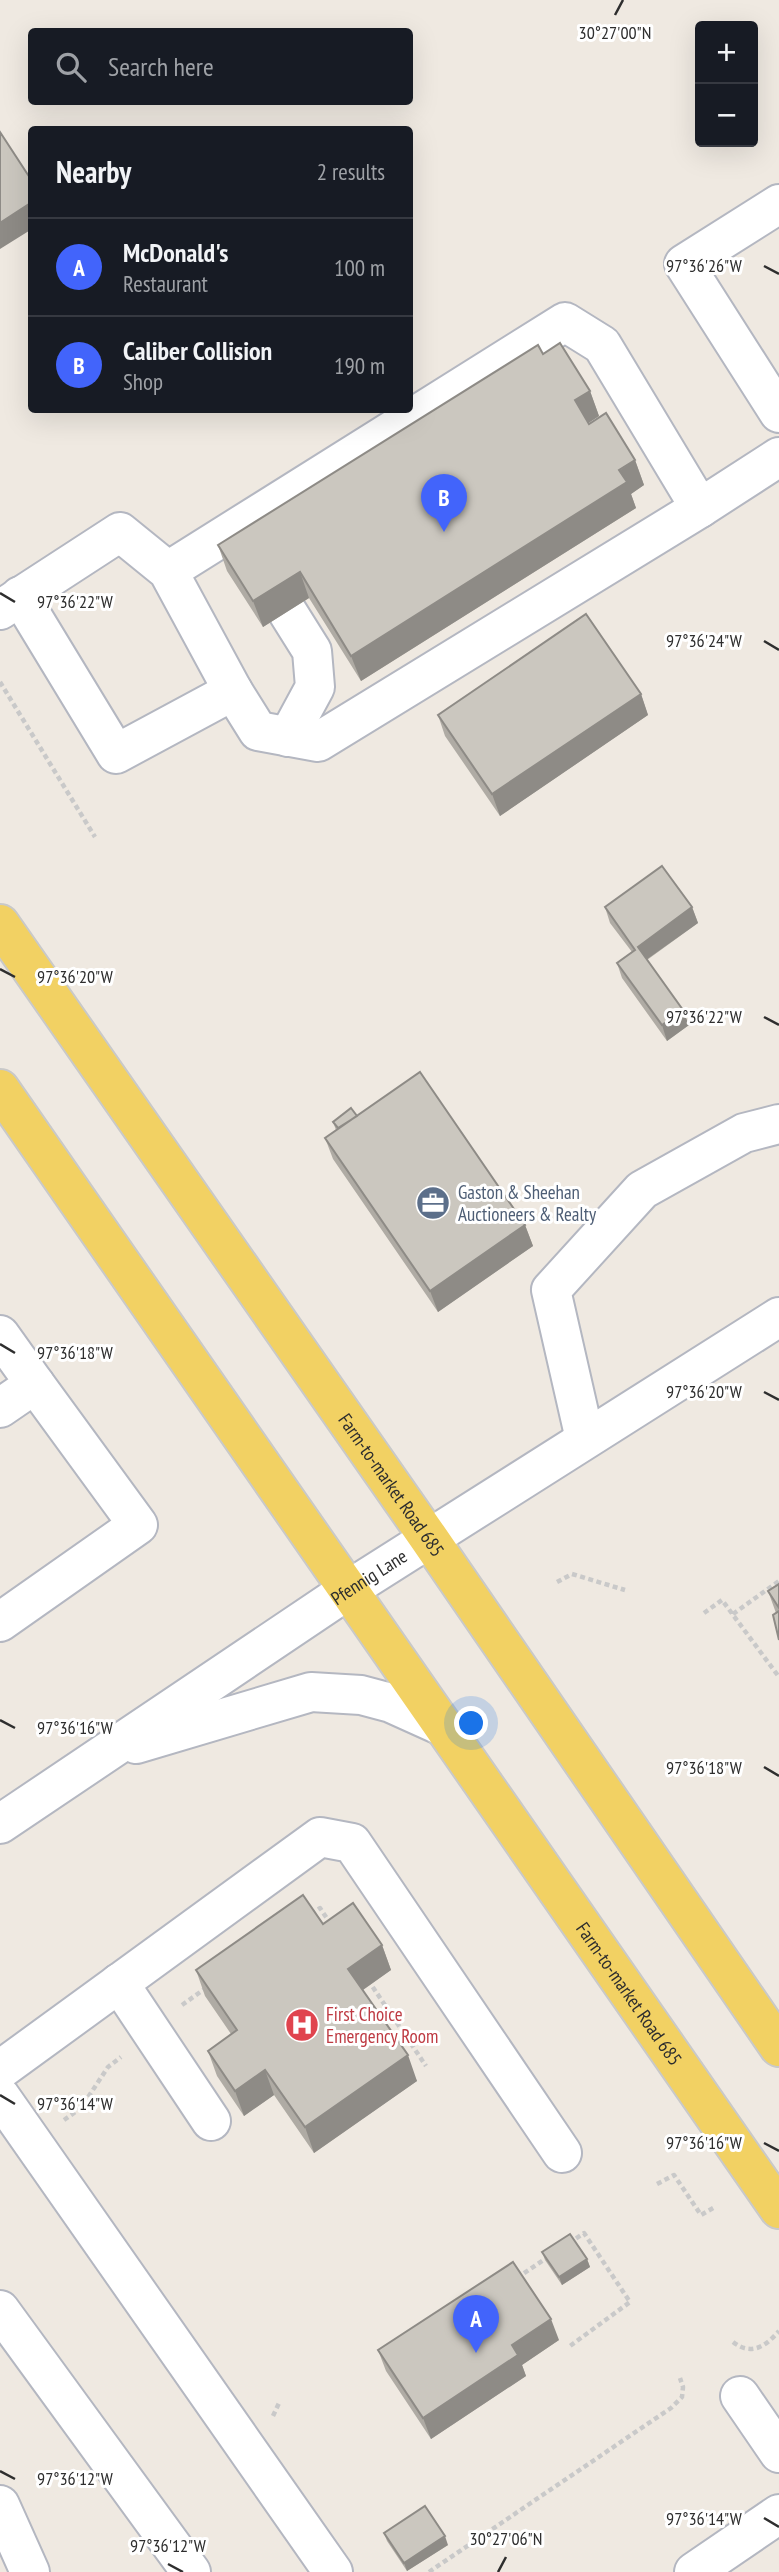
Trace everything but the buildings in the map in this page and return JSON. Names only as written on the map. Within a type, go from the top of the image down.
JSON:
[{"type":"main road","name":"Farm-to-market Road 685","points":[[0,924],[428,1537],[779,2047]]},
{"type":"main road","name":"Farm-to-market Road 685","points":[[0,1089],[779,2209]]},
{"type":"street","points":[[779,204],[684,264],[779,413]]},
{"type":"street","points":[[168,571],[565,322],[602,345],[700,508]]},
{"type":"street","points":[[233,691],[117,754],[10,603],[120,532],[168,571],[233,691],[258,731],[318,742],[779,457]]},
{"type":"street","points":[[235,529],[312,651],[314,687],[288,737]]},
{"type":"street","points":[[585,1439],[551,1290],[642,1191],[744,1133],[779,1124]]},
{"type":"street","name":"Pfennig Lane","points":[[0,1824],[428,1537],[779,1317]]},
{"type":"street","points":[[0,1335],[138,1525],[0,1622]]},
{"type":"street","points":[[0,1408],[35,1384]]},
{"type":"street","points":[[100,1755],[311,1692],[361,1695],[391,1703],[442,1726]]},
{"type":"street","points":[[0,2070],[320,1837],[352,1843],[562,2153]]},
{"type":"street","points":[[119,1983],[211,2121]]},
{"type":"street","points":[[0,2096],[333,2572]]},
{"type":"street","points":[[0,2310],[191,2572]]},
{"type":"street","points":[[740,2396],[779,2453]]},
{"type":"street","points":[[0,2505],[30,2572]]},
{"type":"street","points":[[694,2572],[779,2514]]},
{"type":"path","points":[[0,682],[95,837]]},
{"type":"path","points":[[557,1582],[572,1574],[625,1590]]},
{"type":"path","points":[[733,1614],[779,1581]]},
{"type":"path","points":[[704,1614],[722,1600],[779,1677]]},
{"type":"path","points":[[309,1915],[320,1908],[335,1930]]},
{"type":"path","points":[[365,1976],[426,2066]]},
{"type":"path","points":[[178,2007],[211,1984]]},
{"type":"path","points":[[61,2122],[81,2108],[108,2067],[124,2055]]},
{"type":"path","points":[[657,2184],[674,2175],[701,2215],[715,2207]]},
{"type":"path","points":[[561,2248],[584,2233],[630,2302],[570,2346]]},
{"type":"path","points":[[516,2279],[550,2256]]},
{"type":"path","points":[[733,2342],[742,2349],[755,2349],[770,2342],[779,2332]]},
{"type":"path","points":[[429,2572],[671,2408],[682,2398],[680,2378]]},
{"type":"place","name":"Caliber Collision","points":[[444,532]]},
{"type":"place","name":"Gaston & Sheehan Auctioneers & Realty","points":[[433,1203]]},
{"type":"place","name":"First Choice Emergency Room","points":[[302,2025]]},
{"type":"place","name":"McDonald's","points":[[476,2353]]}]
